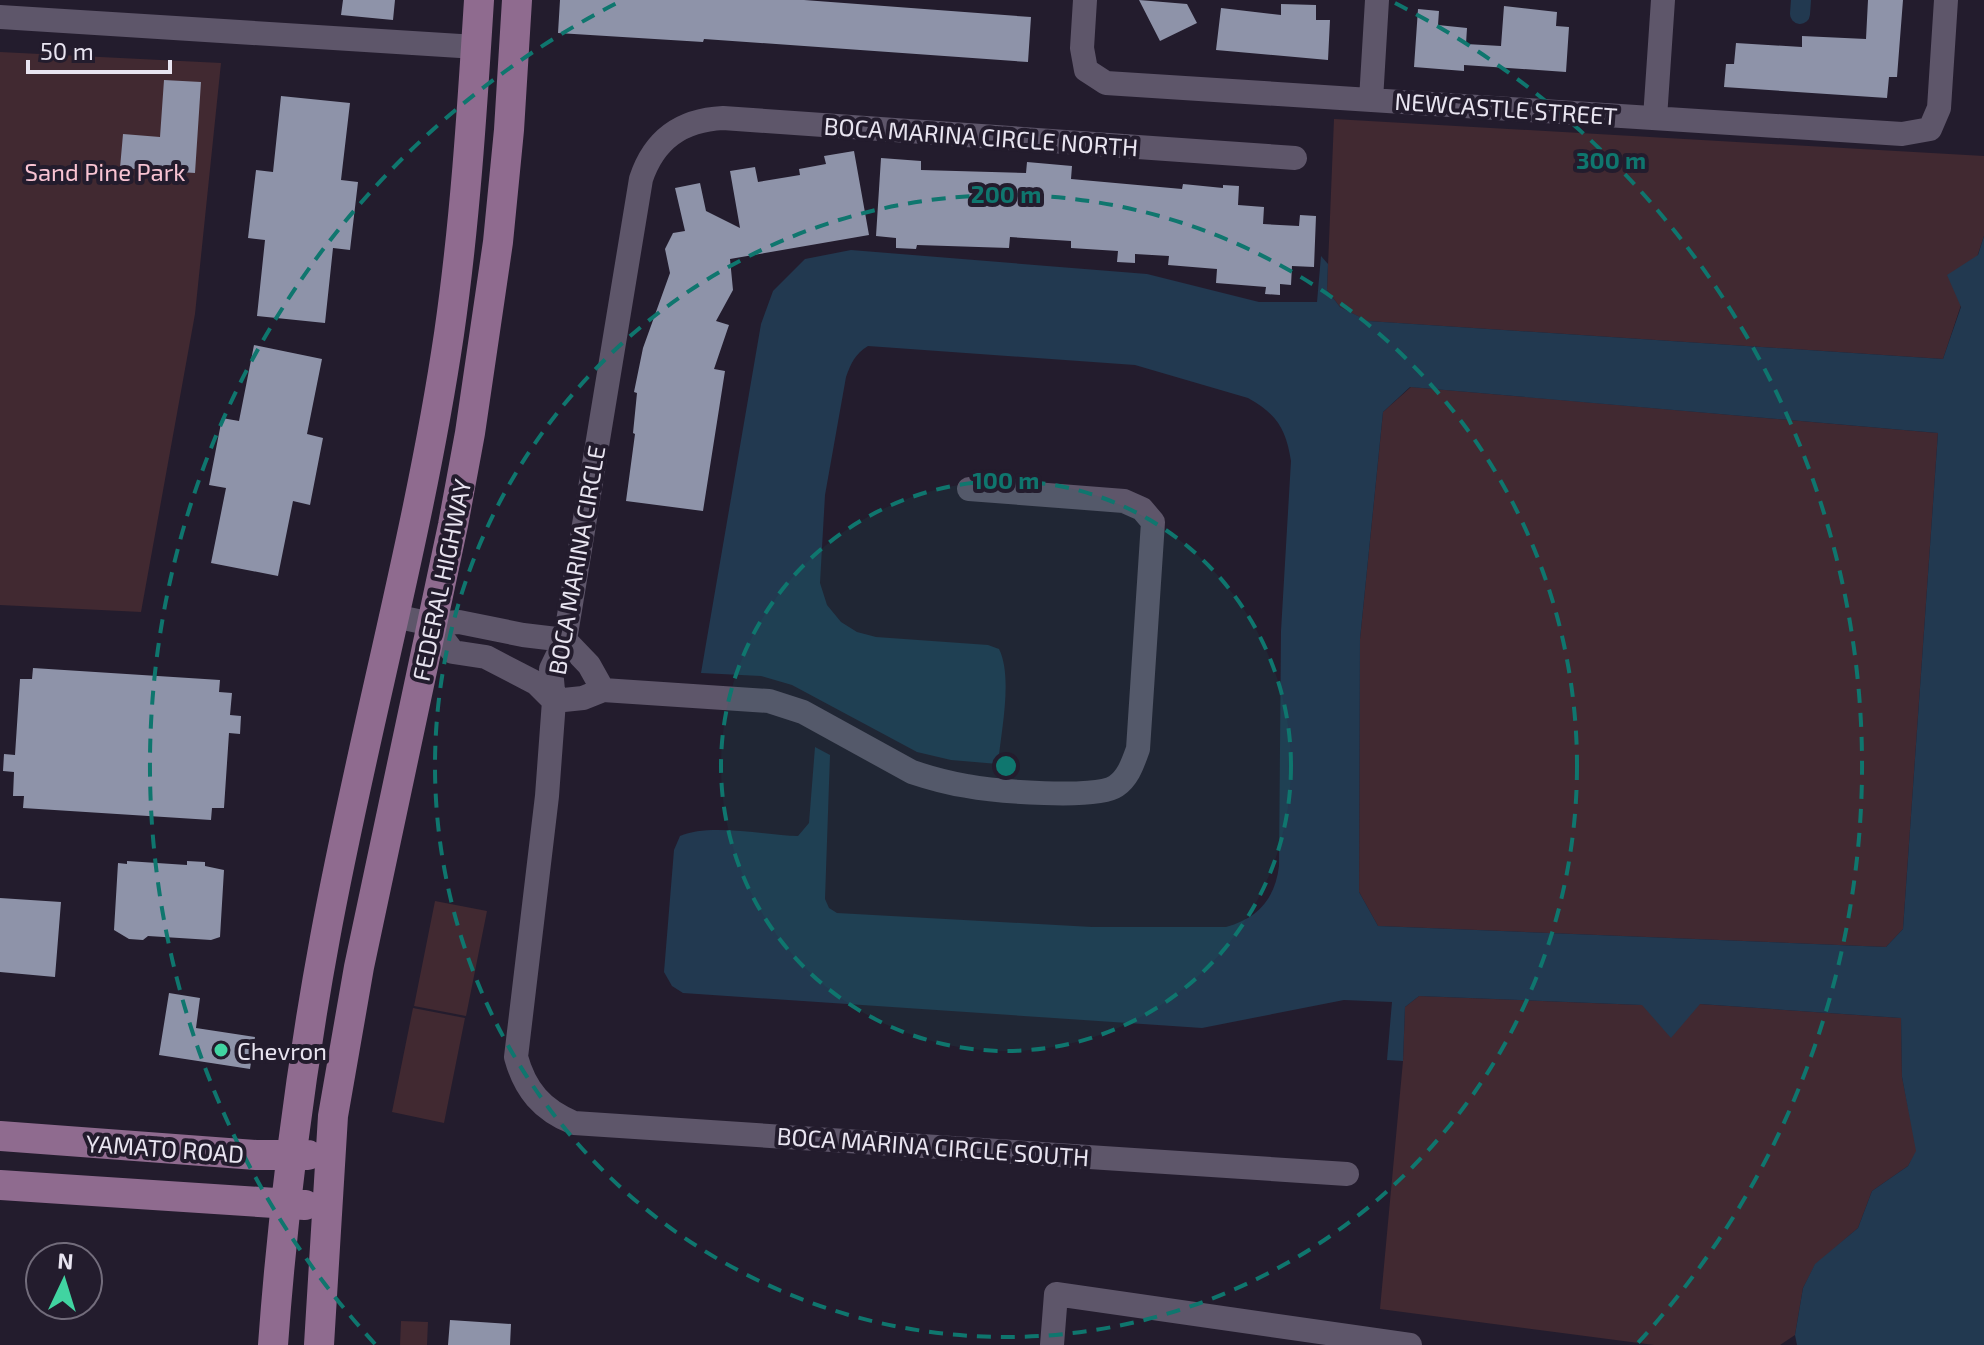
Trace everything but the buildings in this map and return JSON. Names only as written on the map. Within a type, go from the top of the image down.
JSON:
[{"type":"main road","name":"FEDERAL HIGHWAY","points":[[273,1345],[291,1155],[325,936],[394,616],[449,333],[471,134],[479,0]]},
{"type":"main road","points":[[489,0],[502,37],[514,53]]},
{"type":"main road","name":"FEDERAL HIGHWAY","points":[[319,1345],[333,1116],[362,952],[453,525],[485,340],[509,130],[517,0]]},
{"type":"main road","points":[[476,47],[496,79],[509,130]]},
{"type":"main road","name":"YAMATO ROAD","points":[[0,1136],[330,1156]]},
{"type":"main road","name":"YAMATO ROAD","points":[[0,1185],[328,1206]]},
{"type":"street","name":"NEWCASTLE STREET","points":[[1085,0],[1082,48],[1086,70],[1106,83],[1902,134],[1930,129],[1939,108],[1946,0]]},
{"type":"street","points":[[1371,100],[1377,0]]},
{"type":"street","points":[[1655,118],[1663,0]]},
{"type":"street","points":[[0,17],[476,47]]},
{"type":"street","name":"BOCA MARINA CIRCLE NORTH","points":[[671,133],[705,119],[723,118],[1295,158]]},
{"type":"street","name":"BOCA MARINA CIRCLE","points":[[530,1092],[519,1066],[517,1038],[547,796],[554,701],[551,669],[565,640],[641,179],[647,162],[671,133]]},
{"type":"street","points":[[432,624],[453,652],[486,657],[536,683],[554,701],[583,698],[603,690],[751,698],[803,712],[912,772],[971,787],[1088,794],[1115,787],[1130,771],[1138,749],[1153,522],[1142,509],[1124,501],[969,489]]},
{"type":"street","points":[[394,616],[432,624],[459,622],[565,640],[589,665],[603,690]]},
{"type":"street","name":"BOCA MARINA CIRCLE SOUTH","points":[[530,1092],[557,1116],[574,1123],[1347,1174]]},
{"type":"street","points":[[1052,1345],[1056,1294],[1410,1345]]},
{"type":"green space","name":"Sand Pine Park","points":[[0,52],[221,63],[195,314],[141,612],[0,605]]},
{"type":"green space","points":[[1334,119],[1984,156],[1984,236],[1943,359],[1367,321],[1340,307],[1327,290]]},
{"type":"green space","points":[[1411,387],[1938,433],[1903,929],[1886,947],[1378,926],[1359,892],[1360,639],[1383,412]]},
{"type":"green space","points":[[435,901],[487,911],[466,1016],[414,1006]]},
{"type":"green space","points":[[1419,996],[1642,1005],[1700,1004],[1901,1018],[1902,1077],[1917,1151],[1908,1166],[1872,1191],[1858,1228],[1815,1265],[1803,1288],[1795,1335],[1780,1345],[1654,1345],[1380,1309],[1403,1061],[1405,1007]]},
{"type":"green space","points":[[413,1008],[465,1018],[444,1123],[392,1112]]},
{"type":"green space","points":[[401,1321],[428,1322],[427,1345],[400,1345]]},
{"type":"water","points":[[1984,236],[1984,1345],[1797,1345],[1795,1335],[1803,1288],[1815,1264],[1858,1228],[1872,1191],[1908,1166],[1916,1151],[1902,1077],[1901,1018],[1700,1004],[1671,1038],[1642,1005],[1419,996],[1405,1007],[1403,1061],[1387,1060],[1392,1002],[1344,1000],[1202,1028],[683,993],[672,986],[664,972],[674,850],[680,836],[721,830],[798,836],[809,823],[815,747],[830,755],[825,899],[829,908],[837,913],[1092,927],[1226,927],[1247,918],[1263,906],[1277,878],[1281,631],[1291,461],[1283,431],[1266,410],[1248,398],[1135,365],[868,346],[854,359],[846,377],[825,495],[820,583],[827,605],[841,622],[857,632],[876,637],[988,645],[999,649],[1006,689],[998,764],[951,760],[917,752],[792,685],[761,676],[701,673],[761,324],[773,291],[805,259],[851,250],[1147,274],[1259,302],[1317,302],[1321,256],[1328,264],[1327,290],[1340,307],[1368,321],[1943,359],[1961,307],[1947,275],[1978,255]],"holes":[[[1410,387],[1938,433],[1903,929],[1886,947],[1378,926],[1359,892],[1360,639],[1383,412]]]},
{"type":"waterway","points":[[1800,14],[1801,0]]},
{"type":"place","name":"Chevron","points":[[221,1050]]}]
